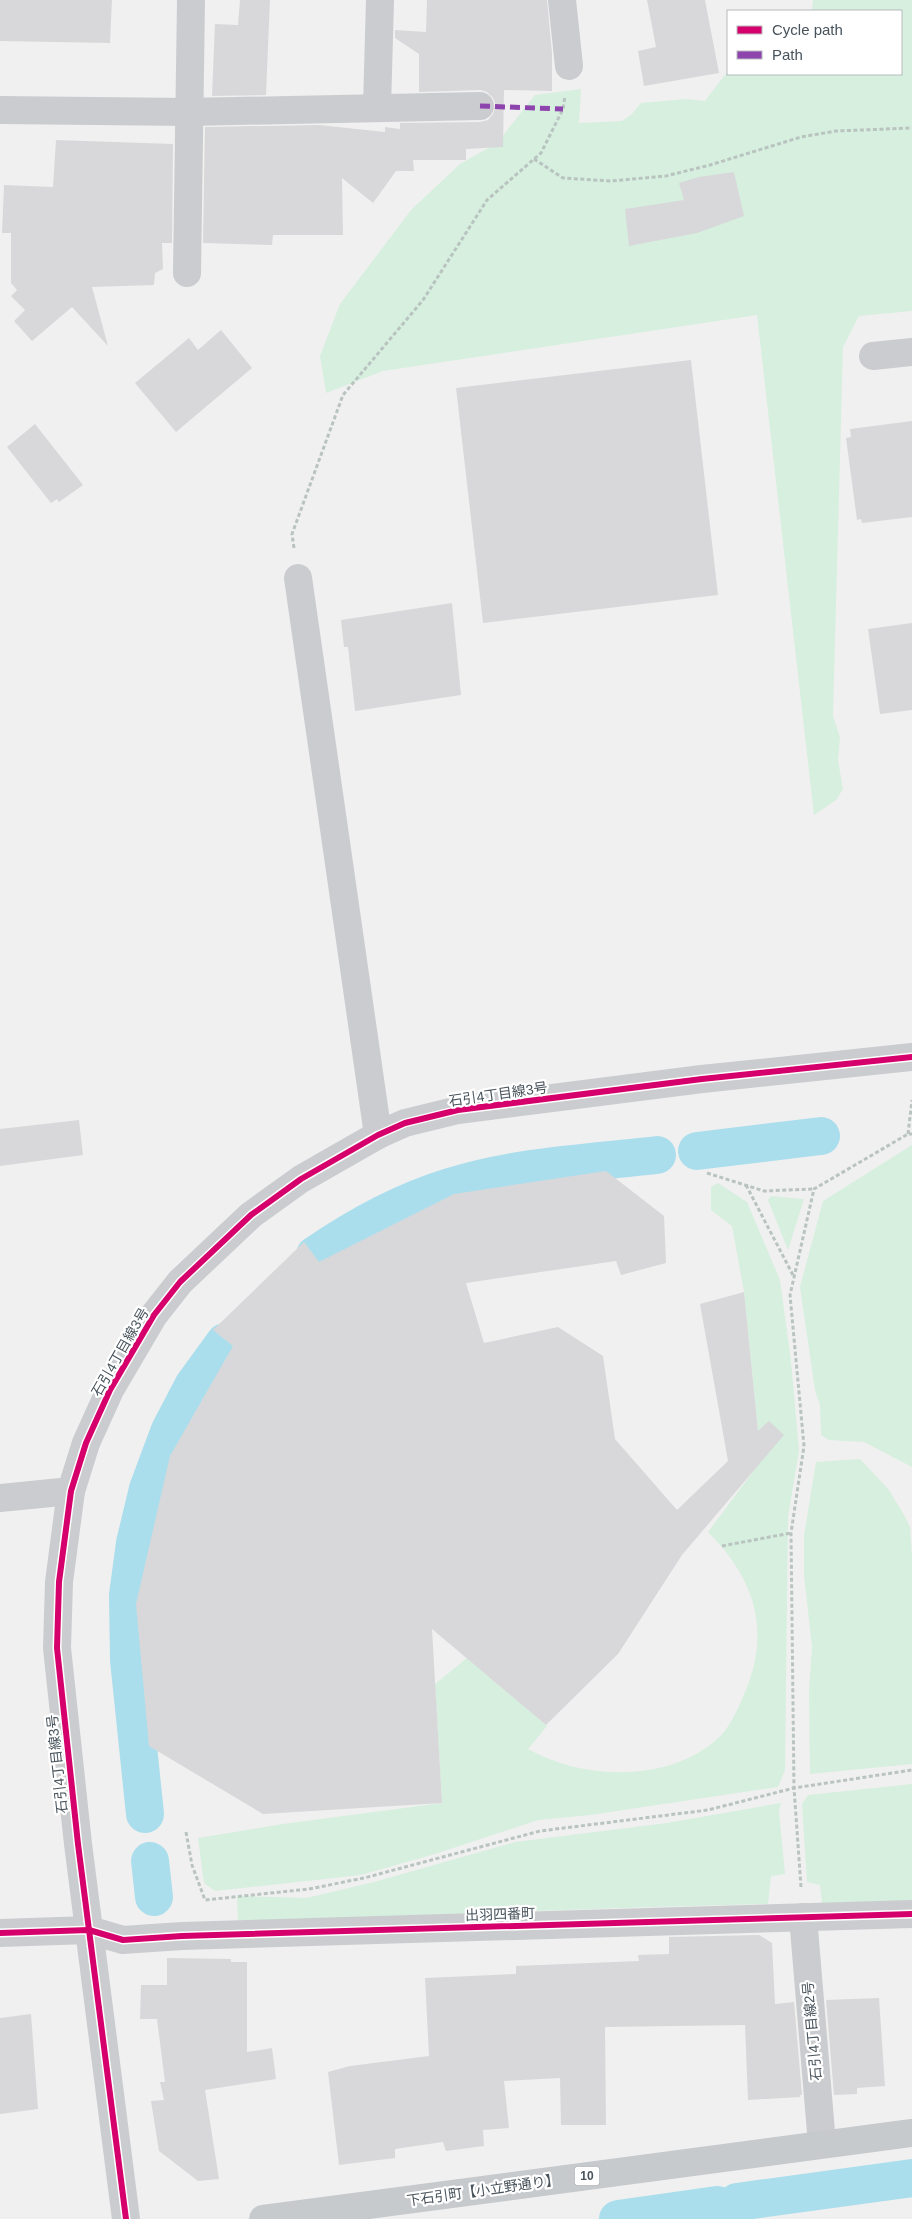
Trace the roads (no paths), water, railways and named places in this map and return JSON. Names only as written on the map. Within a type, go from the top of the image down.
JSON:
[{"type":"main road","name":"下石引町【小立野通り】","points":[[263,2219],[912,2132]]},
{"type":"street","points":[[187,274],[191,0]]},
{"type":"street","points":[[377,108],[380,0]]},
{"type":"street","points":[[562,0],[570,66]]},
{"type":"street","points":[[0,110],[188,112],[480,106]]},
{"type":"street","points":[[873,356],[912,352]]},
{"type":"street","points":[[298,578],[378,1135]]},
{"type":"street","name":"石引4丁目線3号","points":[[126,2219],[57,1648],[59,1582],[70,1491],[86,1443],[110,1390],[154,1315],[180,1282],[251,1215],[301,1179],[378,1135],[404,1123],[458,1110],[702,1079],[912,1056]]},
{"type":"street","points":[[0,1498],[70,1491]]},
{"type":"street","name":"出羽四番町","points":[[0,1933],[90,1930],[124,1940],[182,1936],[912,1914]]},
{"type":"street","name":"石引4丁目線2号","points":[[803,1917],[822,2144]]},
{"type":"waterway","points":[[697,1151],[821,1136]]},
{"type":"waterway","points":[[315,1255],[380,1216],[414,1200],[450,1187],[500,1174],[657,1155]]},
{"type":"waterway","points":[[145,1814],[129,1660],[128,1595],[135,1543],[148,1489],[170,1430],[193,1386],[225,1342]]},
{"type":"waterway","points":[[150,1861],[154,1897]]},
{"type":"waterway","points":[[737,2202],[912,2178]]},
{"type":"waterway","points":[[618,2219],[717,2205]]}]
